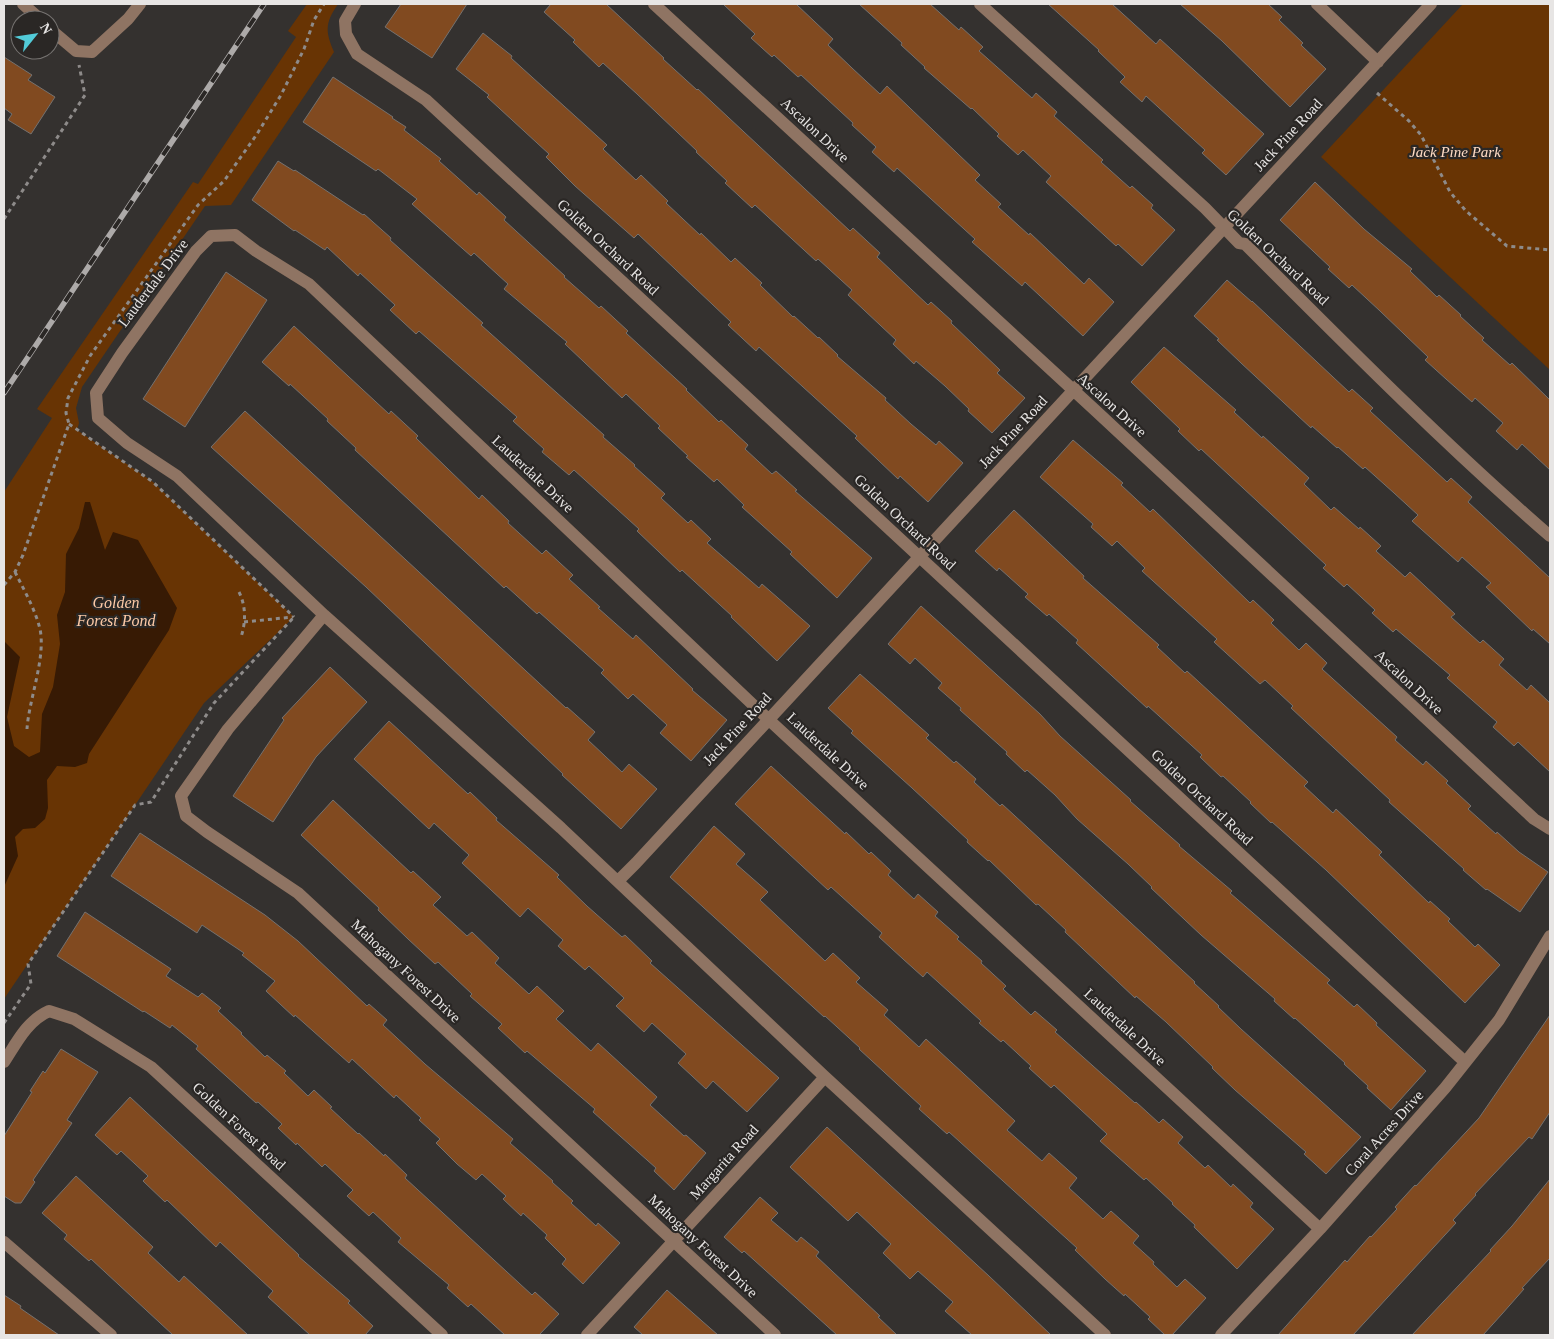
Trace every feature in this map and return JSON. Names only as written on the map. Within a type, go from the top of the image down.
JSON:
[{"type":"street","points":[[60,37],[76,51],[92,52],[128,19],[140,4]]},
{"type":"street","name":"Golden Orchard Road","points":[[355,4],[345,21],[346,34],[357,54],[426,100],[1465,1062]]},
{"type":"street","name":"Ascalon Drive","points":[[654,4],[1534,820],[1550,829]]},
{"type":"street","name":"Golden Orchard Road","points":[[980,4],[1205,208],[1239,243],[1246,244],[1375,374],[1502,494],[1550,536]]},
{"type":"street","points":[[1316,4],[1378,62]]},
{"type":"street","name":"Jack Pine Road","points":[[618,881],[1431,4]]},
{"type":"street","name":"Lauderdale Drive","points":[[1105,1335],[825,1077],[618,881],[324,615],[178,476],[127,443],[98,418],[96,393],[122,353],[196,251],[211,236],[235,234],[256,251],[309,284],[768,719],[1320,1229]]},
{"type":"street","name":"Mahogany Forest Drive","points":[[324,615],[228,729],[181,796],[186,816],[298,893],[775,1335]]},
{"type":"street","name":"Coral Acres Drive","points":[[1221,1335],[1320,1229],[1445,1088],[1499,1020],[1550,936]]},
{"type":"street","name":"Golden Forest Road","points":[[4,1062],[26,1029],[38,1016],[49,1010],[74,1019],[102,1035],[151,1067],[442,1335]]},
{"type":"street","name":"Margarita Road","points":[[587,1335],[825,1077]]},
{"type":"street","points":[[4,1242],[110,1335]]},
{"type":"path","points":[[1377,93],[1421,135],[1450,192],[1466,211],[1507,246],[1550,250]]},
{"type":"path","points":[[4,219],[85,95]]},
{"type":"path","points":[[68,424],[153,482],[294,616]]},
{"type":"path","points":[[15,572],[32,606],[40,630],[38,675],[30,705],[27,729]]},
{"type":"path","points":[[239,592],[243,600],[244,622],[241,637]]},
{"type":"path","points":[[244,622],[294,616]]},
{"type":"path","points":[[4,1023],[31,984],[28,964],[135,805],[151,802],[214,703],[294,616]]},
{"type":"green space","points":[[307,4],[338,4],[328,27],[329,38],[334,52],[231,205],[205,206],[82,387],[76,408],[79,423],[77,430],[153,482],[294,617],[204,703],[4,999],[4,492],[52,418],[37,409],[193,182],[198,184],[296,37],[288,31]]},
{"type":"green space","name":"Jack Pine Park","points":[[1463,4],[1550,4],[1550,370],[1321,157]]},
{"type":"water","name":"Golden Forest Pond","points":[[85,502],[90,502],[105,550],[113,532],[138,540],[177,608],[169,630],[89,754],[87,763],[75,767],[57,766],[47,780],[48,808],[45,819],[35,828],[23,829],[15,837],[18,856],[4,887],[4,643],[20,657],[7,717],[14,746],[29,757],[40,752],[42,714],[53,687],[60,644],[57,615],[65,592],[66,554],[79,528]]},
{"type":"building","points":[[401,4],[467,4],[432,58],[385,27]]},
{"type":"building","points":[[551,4],[606,4],[850,231],[853,228],[880,253],[877,257],[928,305],[931,302],[952,321],[951,323],[1000,370],[997,373],[1025,398],[992,433],[945,386],[916,361],[914,364],[893,344],[896,340],[848,295],[852,290],[818,259],[816,261],[755,205],[752,208],[725,183],[727,181],[697,151],[637,94],[603,63],[599,67],[573,42],[575,40],[544,12]]},
{"type":"building","points":[[723,4],[796,4],[833,39],[828,45],[852,68],[880,94],[887,86],[980,175],[975,180],[1001,204],[998,207],[1029,235],[1030,233],[1084,284],[1089,278],[1114,302],[1083,336],[1025,282],[1022,286],[972,242],[975,239],[897,168],[894,172],[872,152],[876,147],[852,125],[853,123],[801,75],[798,77],[774,55],[772,57],[751,38],[755,34]]},
{"type":"building","points":[[859,4],[930,4],[959,30],[961,27],[983,47],[979,51],[1032,98],[1036,93],[1057,112],[1054,116],[1103,160],[1101,162],[1130,188],[1132,186],[1153,205],[1151,208],[1175,230],[1142,266],[1118,244],[1116,246],[1046,182],[1051,176],[1023,150],[1018,155],[997,136],[999,134],[972,108],[924,68],[901,45],[902,43]]},
{"type":"building","points":[[1048,4],[1112,4],[1156,44],[1160,39],[1264,134],[1226,175],[1202,153],[1205,150],[1146,96],[1142,102],[1120,82],[1125,77],[1099,50]]},
{"type":"building","points":[[1180,4],[1268,4],[1282,17],[1279,20],[1303,43],[1301,45],[1326,69],[1290,107],[1222,41]]},
{"type":"building","points":[[483,33],[512,56],[511,58],[607,145],[603,149],[636,180],[641,175],[668,201],[666,203],[700,235],[701,233],[731,262],[735,258],[762,283],[760,285],[793,317],[819,337],[837,356],[886,398],[885,400],[911,424],[936,445],[939,441],[963,463],[928,502],[900,476],[898,479],[855,438],[857,436],[759,347],[756,351],[728,325],[731,322],[638,234],[634,238],[575,186],[546,157],[549,154],[487,97],[489,95],[456,69]]},
{"type":"building","points":[[4,57],[32,75],[28,80],[55,97],[31,134],[8,120],[12,114],[4,108]]},
{"type":"building","points":[[333,77],[406,127],[404,130],[441,159],[439,161],[477,195],[479,192],[506,217],[504,220],[564,277],[599,308],[601,306],[628,331],[626,333],[687,389],[719,422],[721,420],[748,445],[745,449],[772,474],[776,471],[797,490],[795,491],[872,558],[837,598],[790,554],[792,552],[742,507],[744,505],[717,479],[714,482],[686,457],[688,456],[658,428],[660,426],[626,394],[622,398],[565,344],[567,342],[504,289],[508,284],[474,253],[471,256],[412,204],[417,199],[378,169],[376,171],[303,122]]},
{"type":"building","points":[[278,161],[364,214],[391,238],[390,240],[483,323],[481,325],[604,435],[603,437],[665,494],[661,498],[688,523],[691,520],[711,539],[707,543],[759,588],[762,584],[810,626],[777,661],[732,616],[682,570],[680,572],[637,531],[639,529],[574,470],[569,475],[542,452],[544,449],[513,421],[517,417],[419,331],[416,334],[390,310],[395,305],[360,273],[358,276],[327,247],[325,250],[294,231],[252,200]]},
{"type":"building","points":[[1315,182],[1364,229],[1412,269],[1410,271],[1437,297],[1439,295],[1461,315],[1484,338],[1482,340],[1510,365],[1512,363],[1550,400],[1550,470],[1522,444],[1517,450],[1496,431],[1503,423],[1475,398],[1472,402],[1425,360],[1428,357],[1352,285],[1349,288],[1328,269],[1330,267],[1280,220]]},
{"type":"building","points":[[226,272],[267,300],[185,427],[143,399]]},
{"type":"building","points":[[1227,280],[1349,392],[1352,389],[1373,408],[1370,411],[1447,482],[1451,478],[1472,497],[1468,502],[1550,578],[1550,644],[1533,629],[1532,631],[1486,587],[1491,583],[1462,557],[1458,562],[1412,521],[1418,515],[1365,467],[1363,469],[1312,426],[1311,428],[1194,316]]},
{"type":"building","points":[[294,326],[389,414],[391,411],[418,436],[416,438],[479,499],[482,495],[509,521],[508,523],[542,554],[546,550],[573,575],[569,579],[600,607],[598,608],[633,639],[636,635],[692,690],[727,720],[691,761],[660,733],[667,725],[633,694],[628,699],[601,673],[604,670],[539,612],[537,614],[506,586],[504,588],[355,450],[356,448],[327,421],[328,419],[290,384],[289,386],[262,362]]},
{"type":"building","points":[[1164,347],[1236,410],[1234,412],[1262,438],[1263,436],[1309,478],[1304,484],[1331,510],[1334,507],[1359,529],[1360,527],[1381,546],[1376,551],[1405,577],[1410,572],[1455,614],[1451,617],[1480,643],[1483,640],[1504,659],[1499,665],[1527,690],[1531,685],[1550,703],[1550,772],[1518,742],[1514,746],[1493,727],[1497,722],[1447,678],[1450,675],[1396,629],[1393,632],[1372,613],[1375,610],[1347,584],[1344,587],[1323,568],[1326,565],[1201,449],[1199,451],[1178,431],[1180,429],[1131,382]]},
{"type":"building","points":[[245,411],[566,708],[595,732],[588,740],[622,772],[629,764],[657,789],[621,829],[366,587],[211,447]]},
{"type":"building","points":[[1073,440],[1123,483],[1121,485],[1150,512],[1153,509],[1250,603],[1253,600],[1274,620],[1271,623],[1299,650],[1306,643],[1327,663],[1322,669],[1397,737],[1395,740],[1423,765],[1426,761],[1448,781],[1446,783],[1471,806],[1468,809],[1496,834],[1497,832],[1519,852],[1548,872],[1520,912],[1486,890],[1463,870],[1291,708],[1293,706],[1265,680],[1260,684],[1214,642],[1217,639],[1142,571],[1145,568],[1117,541],[1112,546],[1091,527],[1093,524],[1040,477]]},
{"type":"building","points":[[1014,510],[1084,576],[1083,578],[1159,645],[1157,647],[1185,673],[1187,671],[1308,782],[1304,786],[1333,813],[1336,809],[1382,852],[1379,855],[1429,903],[1430,901],[1450,919],[1448,921],[1475,947],[1478,944],[1500,965],[1465,1003],[1326,870],[1271,823],[1223,776],[1221,777],[1200,757],[1202,755],[1076,643],[1078,640],[1049,614],[1047,616],[1025,597],[1028,594],[999,568],[997,571],[975,551]]},
{"type":"building","points":[[921,606],[1040,714],[1060,736],[1179,846],[1232,891],[1230,893],[1330,980],[1327,983],[1354,1007],[1357,1004],[1377,1023],[1376,1025],[1426,1071],[1391,1110],[1367,1088],[1368,1086],[1345,1063],[1201,935],[1128,864],[1077,819],[1055,795],[1027,770],[1025,772],[1006,754],[1007,752],[938,688],[942,683],[915,658],[910,664],[888,644]]},
{"type":"building","points":[[330,667],[367,702],[316,757],[273,822],[233,796],[284,720],[282,718]]},
{"type":"building","points":[[860,674],[929,735],[926,738],[954,763],[956,761],[976,779],[974,782],[1000,806],[1002,804],[1195,982],[1241,1029],[1361,1137],[1326,1174],[1304,1154],[1306,1152],[1235,1090],[1166,1022],[1136,996],[1135,998],[1065,932],[1066,930],[967,842],[968,840],[851,733],[853,731],[828,708]]},
{"type":"building","points":[[389,721],[468,794],[470,792],[497,818],[496,820],[559,875],[557,877],[587,906],[622,937],[625,935],[652,961],[650,963],[779,1078],[747,1112],[713,1081],[706,1089],[678,1063],[686,1054],[652,1023],[644,1032],[616,1006],[624,998],[589,966],[585,970],[558,946],[563,940],[528,908],[520,917],[462,863],[469,855],[434,823],[429,829],[354,759]]},
{"type":"building","points":[[771,766],[845,834],[846,832],[869,854],[871,852],[891,871],[888,875],[914,899],[918,894],[938,912],[935,916],[959,937],[957,939],[1006,986],[1003,989],[1031,1015],[1035,1011],[1057,1030],[1055,1032],[1159,1123],[1163,1119],[1183,1137],[1178,1143],[1205,1168],[1208,1165],[1231,1187],[1233,1184],[1253,1203],[1250,1207],[1274,1229],[1237,1269],[1194,1227],[1195,1225],[1173,1203],[1146,1178],[1144,1180],[1100,1141],[1107,1134],[1054,1085],[1051,1088],[1029,1068],[1031,1066],[1003,1040],[1001,1042],[979,1023],[981,1021],[927,972],[923,977],[879,937],[882,933],[831,887],[828,890],[735,804]]},
{"type":"building","points":[[333,800],[411,873],[413,871],[441,897],[433,905],[467,936],[472,932],[499,958],[495,963],[529,994],[537,986],[564,1011],[556,1019],[591,1051],[598,1043],[657,1097],[650,1105],[706,1153],[674,1190],[654,1171],[656,1168],[593,1112],[595,1109],[527,1051],[525,1053],[498,1028],[502,1024],[470,996],[472,994],[438,962],[435,964],[408,939],[378,910],[379,908],[301,835]]},
{"type":"building","points":[[714,826],[745,854],[736,864],[768,892],[760,900],[825,961],[833,953],[860,978],[856,982],[888,1010],[884,1015],[919,1047],[926,1039],[1015,1121],[1007,1130],[1042,1161],[1049,1153],[1077,1178],[1069,1188],[1103,1219],[1111,1211],[1139,1236],[1133,1243],[1177,1287],[1185,1279],[1206,1298],[1172,1335],[1165,1335],[1148,1319],[1150,1317],[1125,1294],[1124,1296],[1075,1250],[1077,1248],[949,1132],[947,1134],[919,1109],[921,1106],[860,1048],[670,877]]},
{"type":"building","points":[[140,833],[265,915],[298,941],[367,1006],[369,1004],[387,1020],[383,1025],[425,1064],[513,1139],[510,1143],[553,1181],[573,1201],[571,1203],[596,1226],[598,1223],[620,1243],[583,1284],[562,1264],[566,1259],[545,1238],[547,1235],[523,1213],[521,1216],[503,1199],[506,1196],[482,1174],[476,1180],[457,1164],[436,1143],[440,1139],[396,1095],[394,1098],[352,1059],[349,1063],[266,991],[275,981],[242,955],[244,953],[202,925],[197,933],[111,876]]},
{"type":"building","points":[[85,912],[171,969],[166,976],[198,997],[202,993],[221,1008],[218,1011],[265,1057],[267,1055],[286,1071],[284,1073],[308,1096],[314,1090],[332,1107],[330,1108],[384,1156],[385,1154],[407,1175],[405,1178],[532,1295],[535,1292],[559,1314],[539,1335],[505,1335],[471,1304],[468,1307],[447,1288],[449,1285],[398,1242],[401,1238],[373,1212],[369,1216],[347,1196],[353,1190],[325,1164],[322,1167],[297,1143],[296,1145],[278,1128],[282,1124],[196,1049],[198,1046],[172,1025],[170,1028],[143,1012],[57,956]]},
{"type":"building","points":[[1550,1015],[1550,1112],[1532,1139],[1529,1137],[1475,1194],[1453,1220],[1456,1223],[1353,1335],[1278,1335],[1345,1260],[1347,1262],[1371,1237],[1397,1209],[1395,1207],[1479,1118]]},
{"type":"building","points":[[61,1049],[98,1072],[67,1120],[72,1123],[33,1180],[35,1182],[21,1203],[15,1203],[4,1196],[4,1136],[43,1071],[45,1073]]},
{"type":"building","points":[[130,1097],[298,1256],[350,1301],[348,1303],[373,1326],[365,1335],[310,1335],[268,1297],[273,1291],[220,1242],[216,1247],[167,1200],[165,1202],[143,1181],[148,1176],[121,1151],[117,1155],[95,1135]]},
{"type":"building","points":[[827,1127],[1051,1335],[972,1335],[945,1311],[953,1302],[918,1271],[910,1279],[883,1253],[891,1244],[857,1212],[848,1221],[790,1167]]},
{"type":"building","points":[[76,1176],[153,1247],[148,1253],[179,1282],[184,1276],[248,1335],[173,1335],[91,1259],[89,1261],[64,1239],[67,1235],[42,1213]]},
{"type":"building","points":[[1550,1179],[1550,1258],[1522,1288],[1524,1289],[1502,1314],[1483,1335],[1412,1335],[1491,1251]]},
{"type":"building","points":[[760,1197],[778,1213],[771,1220],[797,1242],[801,1237],[819,1252],[816,1256],[880,1316],[878,1317],[897,1335],[837,1335],[744,1251],[742,1253],[724,1237]]},
{"type":"building","points":[[667,1290],[718,1335],[643,1335],[634,1327]]},
{"type":"building","points":[[4,1295],[21,1306],[20,1308],[59,1335],[4,1335]]},
{"type":"railway","points":[[4,393],[264,4]]}]
